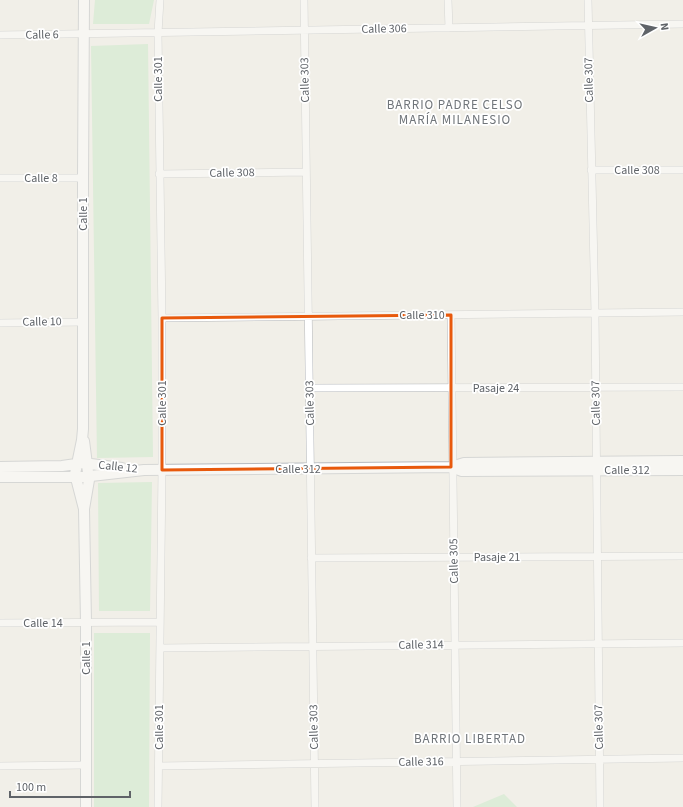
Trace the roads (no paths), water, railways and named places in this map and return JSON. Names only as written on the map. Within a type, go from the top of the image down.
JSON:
[{"type":"street","name":"Calle 1","points":[[84,0],[83,429],[75,474],[84,509]]},
{"type":"street","name":"Calle 301","points":[[158,807],[162,470],[162,318],[158,33],[160,0]]},
{"type":"street","name":"Calle 303","points":[[304,0],[315,807]]},
{"type":"street","points":[[448,0],[448,28]]},
{"type":"street","name":"Calle 307","points":[[588,0],[595,313],[600,807]]},
{"type":"street","name":"Calle 306","points":[[84,34],[683,24]]},
{"type":"street","name":"Calle 6","points":[[0,35],[84,34]]},
{"type":"street","name":"Calle 308","points":[[591,170],[683,170]]},
{"type":"street","name":"Calle 308","points":[[159,174],[306,172]]},
{"type":"street","name":"Calle 8","points":[[0,178],[83,178]]},
{"type":"street","name":"Calle 310","points":[[162,318],[683,312]]},
{"type":"street","name":"Calle 305","points":[[451,315],[457,807]]},
{"type":"street","name":"Calle 10","points":[[0,323],[84,322]]},
{"type":"street","name":"Pasaje 24","points":[[309,388],[683,387]]},
{"type":"street","name":"Calle 1","points":[[83,429],[89,476],[84,509],[86,623],[86,807]]},
{"type":"street","name":"Calle 312","points":[[597,466],[683,461]]},
{"type":"street","name":"Calle 312","points":[[144,470],[452,467],[464,462],[683,470]]},
{"type":"street","name":"Calle 12","points":[[0,467],[88,464],[144,470]]},
{"type":"street","name":"Calle 12","points":[[0,477],[76,477],[144,470]]},
{"type":"street","name":"Pasaje 21","points":[[312,558],[683,556]]},
{"type":"street","points":[[86,623],[160,622]]},
{"type":"street","name":"Calle 14","points":[[0,623],[86,623]]},
{"type":"street","name":"Calle 314","points":[[160,648],[683,643]]},
{"type":"street","name":"Calle 316","points":[[159,766],[683,758]]},
{"type":"street","points":[[0,766],[86,765]]},
{"type":"district","name":"BARRIO PADRE CELSO MARÍA MILANESIO","points":[[455,112]]},
{"type":"district","name":"BARRIO LIBERTAD","points":[[470,739]]}]
